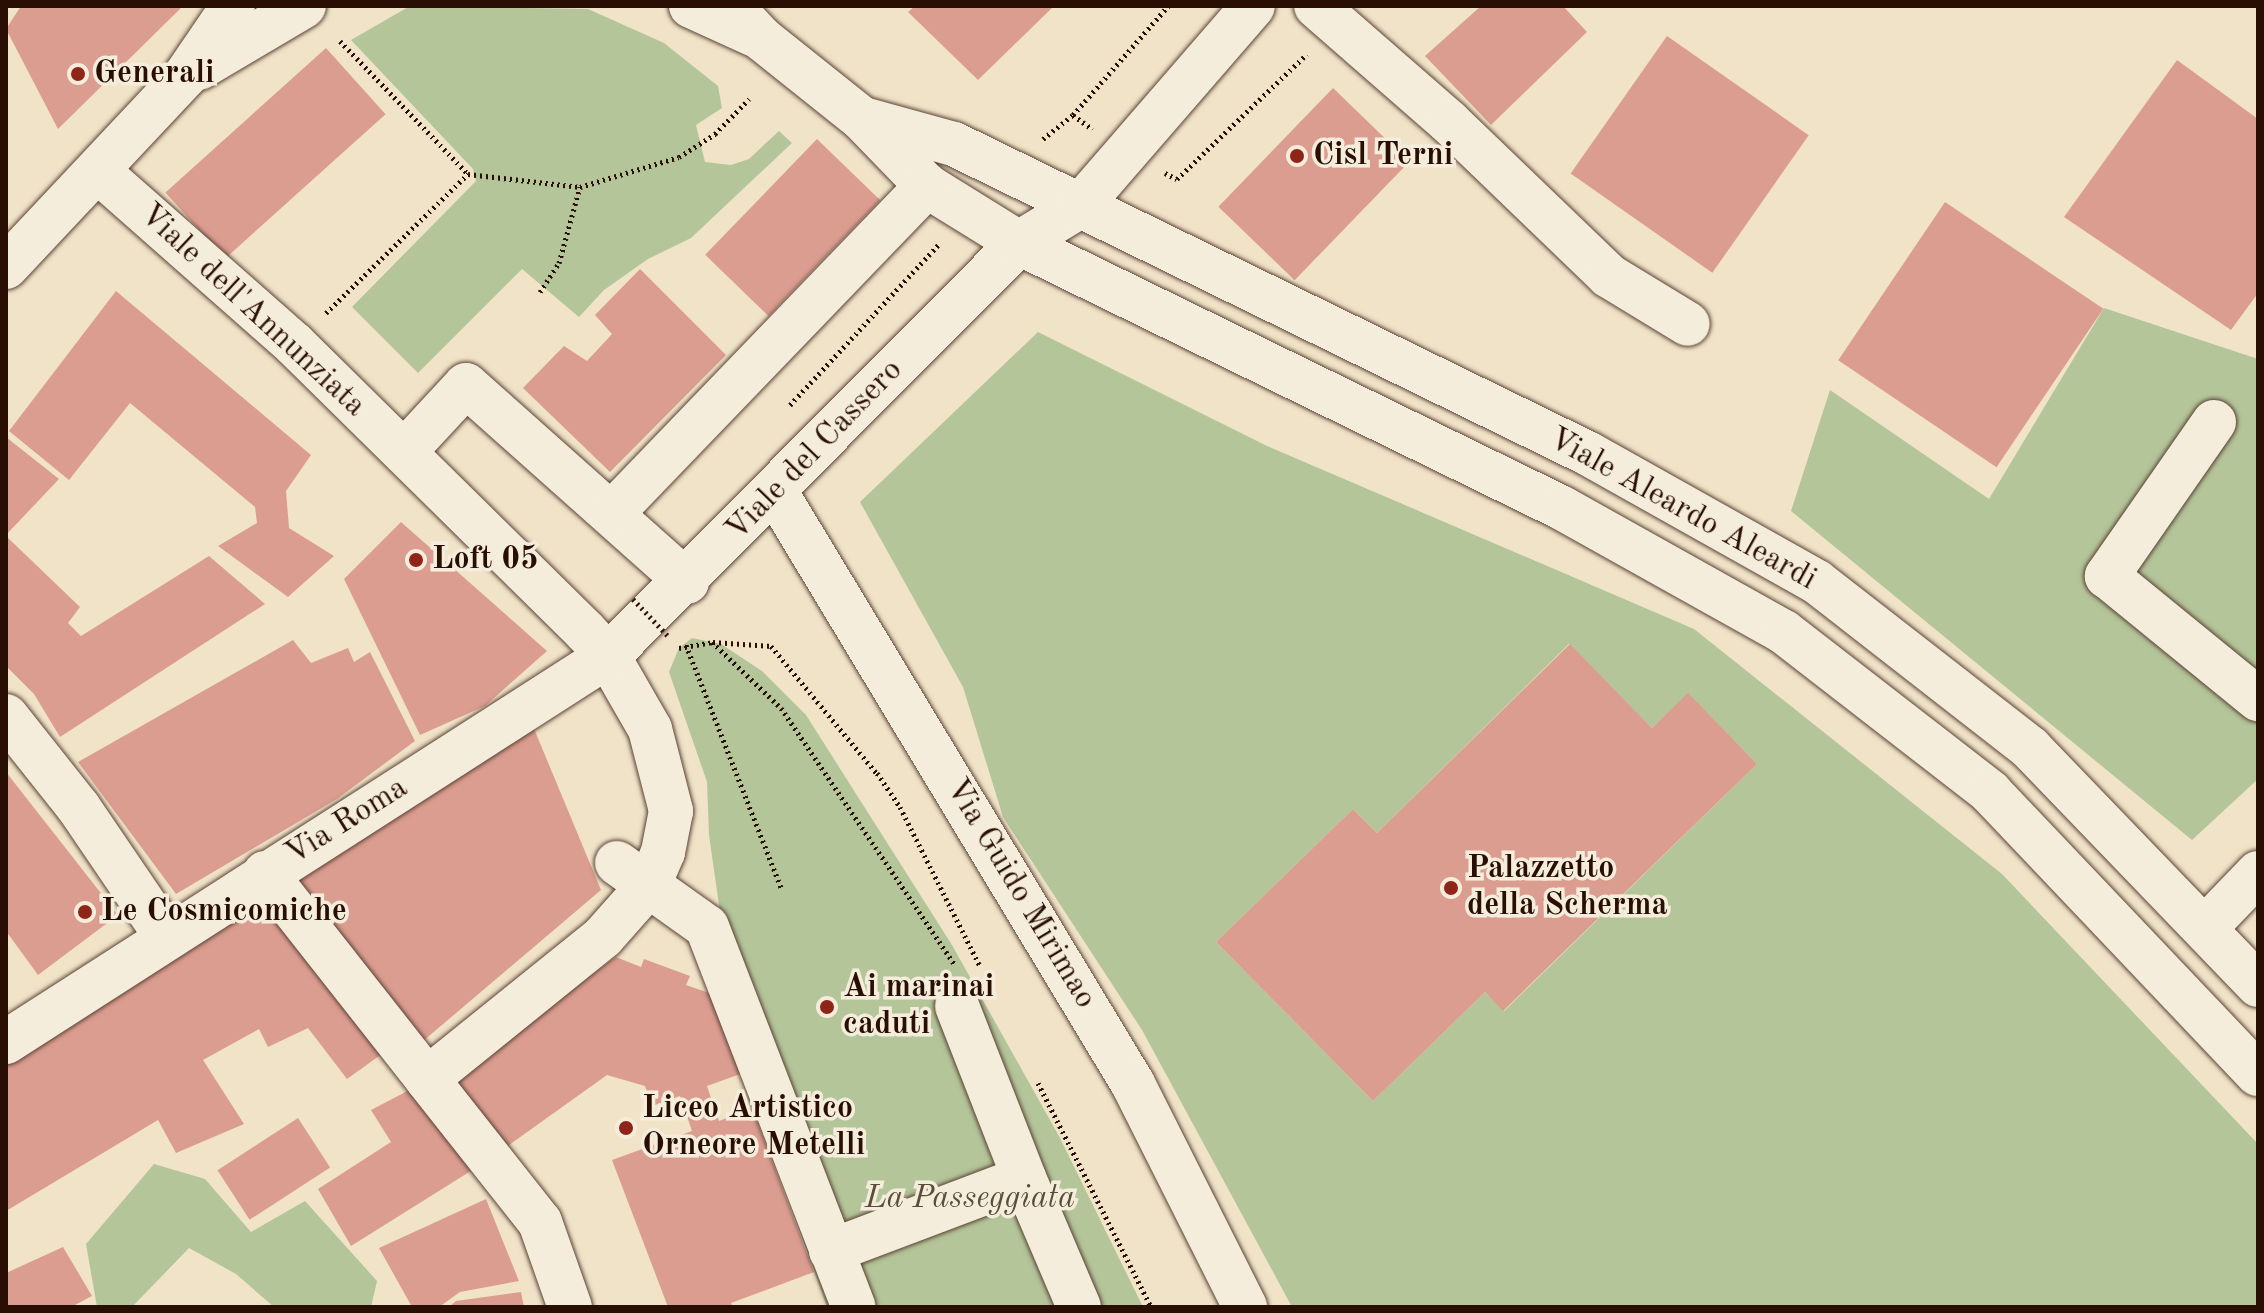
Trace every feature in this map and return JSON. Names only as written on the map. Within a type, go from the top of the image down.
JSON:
[{"type":"street","points":[[6,267],[99,172],[186,75],[233,6]]},
{"type":"street","points":[[186,75],[304,6]]},
{"type":"street","points":[[691,6],[762,39]]},
{"type":"street","points":[[731,6],[762,39],[861,118],[927,186],[1019,243]]},
{"type":"street","name":"Viale del Cassero","points":[[608,656],[664,604],[1019,243],[1080,206],[1253,6]]},
{"type":"street","points":[[1316,6],[1449,122],[1609,276],[1688,324]]},
{"type":"street","points":[[861,118],[954,144],[1080,206]]},
{"type":"street","name":"Viale dell'Annunziata","points":[[99,172],[294,344],[608,656],[650,729],[663,770],[671,811],[643,867]]},
{"type":"street","points":[[613,512],[927,186]]},
{"type":"street","name":"Viale Aleardo Aleardi","points":[[1080,206],[1589,454],[1817,582],[2030,748],[2206,927],[2258,985]]},
{"type":"street","name":"Viale Aleardo Aleardi","points":[[1019,243],[1562,508],[1784,632],[1990,792],[2258,1074]]},
{"type":"street","points":[[404,452],[466,385],[613,512],[664,604]]},
{"type":"street","points":[[2214,422],[2107,576],[2258,699]]},
{"type":"street","name":"Via Guido Mirimao","points":[[775,491],[938,755],[1133,1084],[1245,1307]]},
{"type":"street","name":"Via Roma","points":[[6,1042],[265,873],[562,699],[608,656]]},
{"type":"street","points":[[6,716],[79,808],[166,936]]},
{"type":"street","name":"Viale Aleardo Aleardi","points":[[2052,855],[2122,899],[2206,927]]},
{"type":"street","points":[[427,1079],[603,937],[643,867],[707,927],[854,1307]]},
{"type":"street","points":[[265,873],[540,1222],[570,1307]]},
{"type":"street","points":[[2206,927],[2258,873]]},
{"type":"street","name":"Viale Aleardo Aleardi","points":[[2206,927],[2258,1063]]},
{"type":"street","points":[[957,1006],[1024,1178],[1079,1307]]},
{"type":"street","points":[[831,1251],[1024,1178]]},
{"type":"path","points":[[1038,143],[1073,115],[1168,6]]},
{"type":"path","points":[[340,41],[468,174],[580,187],[679,157],[715,134],[749,99]]},
{"type":"path","points":[[294,344],[468,174]]},
{"type":"path","points":[[540,292],[559,263],[580,187]]},
{"type":"path","points":[[664,604],[679,648],[712,642],[771,646],[882,780]]},
{"type":"path","points":[[664,604],[687,647],[782,890]]},
{"type":"path","points":[[712,642],[781,708]]},
{"type":"green space","points":[[410,6],[588,9],[664,43],[718,86],[722,108],[696,125],[705,162],[731,165],[749,159],[779,131],[792,143],[691,238],[648,259],[604,290],[579,317],[522,269],[418,373],[352,307],[476,181],[473,169],[351,40]]},
{"type":"green space","points":[[2104,308],[2258,359],[2258,779],[2192,840],[1791,511],[1830,390],[1989,499]]},
{"type":"green space","points":[[1038,332],[1265,445],[1694,629],[2002,874],[2258,1144],[2258,1307],[1292,1307],[1142,1030],[1003,817],[963,687],[860,502]],"holes":[[[1569,644],[1652,728],[1688,694],[1757,764],[1504,1011],[1485,992],[1373,1101],[1216,942],[1353,809],[1377,833]]]},
{"type":"green space","name":"La Passeggiata","points":[[692,638],[721,644],[762,671],[806,715],[952,945],[1060,1138],[1143,1307],[827,1307],[743,1073],[709,835],[707,782],[669,672],[679,648]]},
{"type":"green space","points":[[154,1164],[205,1179],[251,1232],[305,1201],[377,1281],[371,1307],[274,1307],[236,1274],[189,1248],[132,1307],[97,1307],[86,1244]]},
{"type":"building","points":[[21,6],[183,6],[58,129],[6,29]]},
{"type":"building","points":[[915,6],[1054,6],[978,80],[908,12]]},
{"type":"building","points":[[1481,6],[1563,6],[1587,32],[1491,125],[1425,56]]},
{"type":"building","points":[[1667,36],[1809,135],[1712,273],[1571,174]]},
{"type":"building","points":[[326,48],[386,114],[225,259],[165,193]]},
{"type":"building","points":[[2177,60],[2258,119],[2258,293],[2231,330],[2064,217]]},
{"type":"building","points":[[1333,88],[1409,162],[1295,280],[1218,207]]},
{"type":"building","points":[[817,139],[880,200],[768,316],[705,255]]},
{"type":"building","points":[[1945,202],[2103,309],[1997,467],[1838,360]]},
{"type":"building","points":[[640,269],[726,355],[610,472],[523,388],[564,346],[587,361],[612,334],[595,315]]},
{"type":"building","points":[[116,291],[311,455],[286,491],[289,528],[334,556],[288,597],[218,546],[257,523],[255,507],[130,403],[69,480],[9,431]]},
{"type":"building","points":[[6,437],[59,479],[6,535]]},
{"type":"building","points":[[401,522],[547,651],[485,706],[420,735],[344,579]]},
{"type":"building","points":[[6,536],[80,607],[68,623],[81,636],[209,556],[265,604],[60,737],[34,694],[6,666]]},
{"type":"building","points":[[293,640],[311,663],[348,648],[354,662],[370,652],[415,741],[337,799],[176,894],[78,762]]},
{"type":"building","name":"Palazzetto della Scherma","points":[[1570,644],[1652,728],[1688,693],[1757,764],[1503,1011],[1485,992],[1373,1101],[1216,942],[1353,809],[1377,833]]},
{"type":"building","points":[[530,719],[601,890],[416,1047],[280,875]]},
{"type":"building","points":[[6,772],[118,915],[38,975],[6,931]]},
{"type":"building","points":[[269,898],[386,1051],[347,1079],[308,1028],[268,1047],[259,1029],[203,1060],[244,1124],[176,1153],[158,1120],[6,1211],[6,1057]]},
{"type":"building","name":"Liceo Artistico Orneore Metelli","points":[[616,957],[641,967],[644,959],[690,976],[686,985],[715,995],[743,1073],[707,1086],[719,1121],[752,1108],[814,1272],[731,1303],[733,1307],[668,1307],[612,1160],[692,1131],[680,1096],[652,1106],[645,1086],[607,1075],[505,1148],[451,1072]]},
{"type":"building","points":[[419,1085],[474,1169],[351,1246],[318,1189],[391,1142],[371,1110]]},
{"type":"building","points":[[298,1118],[330,1167],[250,1220],[217,1170]]},
{"type":"building","points":[[486,1199],[519,1281],[460,1292],[439,1307],[412,1307],[379,1248]]},
{"type":"building","points":[[63,1247],[92,1296],[71,1307],[6,1307],[6,1273]]},
{"type":"building","points":[[521,1292],[524,1307],[449,1307],[456,1301]]},
{"type":"place","name":"Generali","points":[[78,74]]},
{"type":"place","name":"Cisl Terni","points":[[1297,156]]},
{"type":"place","name":"Loft 05","points":[[416,560]]},
{"type":"place","name":"Palazzetto della Scherma","points":[[1451,888]]},
{"type":"place","name":"Le Cosmicomiche","points":[[85,912]]},
{"type":"place","name":"Ai marinai caduti","points":[[827,1007]]},
{"type":"place","name":"Liceo Artistico Orneore Metelli","points":[[626,1128]]}]
